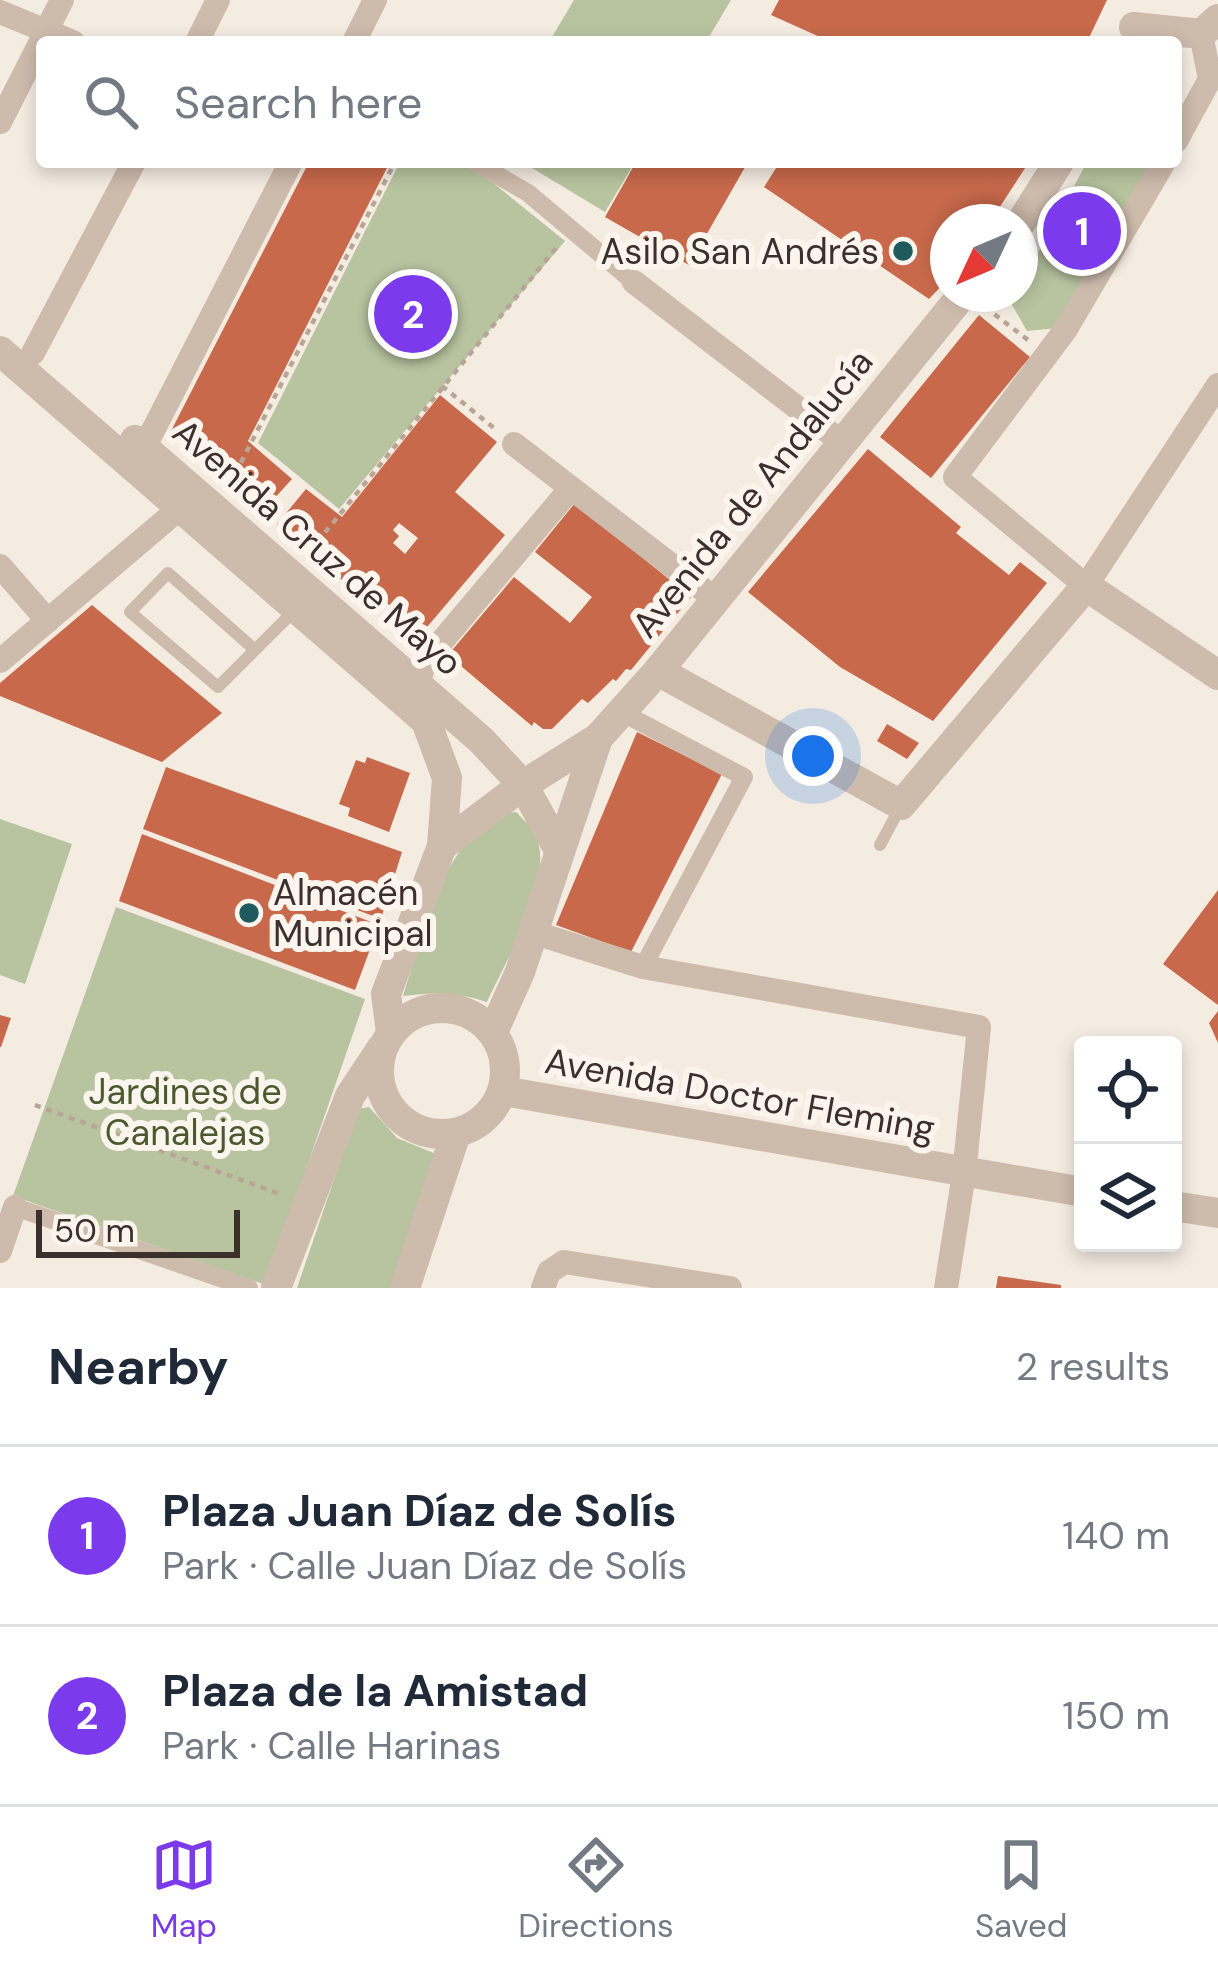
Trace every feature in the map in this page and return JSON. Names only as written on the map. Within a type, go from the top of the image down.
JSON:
[{"type":"street","points":[[43,36],[62,0]]},
{"type":"street","points":[[200,36],[218,0]]},
{"type":"street","points":[[357,36],[375,0]]},
{"type":"street","points":[[0,11],[60,36]]},
{"type":"street","points":[[1128,23],[1209,27],[1210,80],[1182,130]]},
{"type":"street","points":[[0,122],[36,50]]},
{"type":"street","points":[[33,353],[131,168]]},
{"type":"street","points":[[144,448],[288,168]]},
{"type":"street","points":[[485,168],[528,193],[634,282],[843,443]]},
{"type":"street","points":[[1033,204],[1055,168]]},
{"type":"street","points":[[1161,168],[1108,261],[1046,355],[955,477],[1086,586],[1218,675]]},
{"type":"street","name":"Avenida de Andalucía","points":[[442,846],[523,784],[598,738],[843,443],[963,312]]},
{"type":"street","name":"Avenida Cruz de Mayo","points":[[0,325],[481,740],[523,784],[559,850]]},
{"type":"street","name":"Avenida Cruz de Mayo","points":[[0,351],[426,721],[447,778],[442,846]]},
{"type":"street","points":[[658,671],[901,805],[1086,586],[1218,385]]},
{"type":"street","points":[[514,444],[714,598]]},
{"type":"street","points":[[417,685],[426,660],[571,488]]},
{"type":"street","points":[[0,662],[180,508]]},
{"type":"street","points":[[0,566],[48,621]]},
{"type":"street","points":[[621,712],[744,778],[643,967]]},
{"type":"street","name":"Avenida de Andalucía","points":[[493,1032],[508,1006],[598,738]]},
{"type":"street","points":[[276,1288],[350,1096],[386,1041],[417,1012],[450,1008],[466,1012],[493,1032],[506,1071],[502,1091],[492,1111],[476,1125],[433,1134],[412,1127],[394,1113],[382,1094],[378,1072],[386,1041],[386,994],[442,846]]},
{"type":"street","points":[[532,932],[643,967],[979,1027],[946,1288]]},
{"type":"street","name":"Avenida Doctor Fleming","points":[[502,1091],[1074,1191]]},
{"type":"street","points":[[405,1288],[455,1133]]},
{"type":"street","points":[[0,1251],[15,1208],[249,1288]]},
{"type":"street","points":[[1182,1208],[1218,1214]]},
{"type":"street","points":[[543,1288],[549,1272],[564,1262],[730,1288]]},
{"type":"lane","points":[[255,650],[168,573],[130,612],[218,687],[255,650],[296,609]]},
{"type":"lane","points":[[880,844],[901,805]]},
{"type":"path","points":[[216,510],[392,168]]},
{"type":"path","points":[[290,575],[572,230]]},
{"type":"path","points":[[990,312],[1046,355]]},
{"type":"path","points":[[442,386],[514,444]]},
{"type":"path","points":[[35,1105],[308,1204]]},
{"type":"green space","points":[[574,0],[731,0],[710,36],[553,36]]},
{"type":"green space","points":[[397,168],[468,168],[565,241],[339,509],[258,443]]},
{"type":"green space","points":[[532,168],[631,168],[605,212]]},
{"type":"green space","points":[[1084,168],[1152,168],[1058,328],[1027,331],[1016,312],[1038,312],[1038,253]]},
{"type":"green space","points":[[516,812],[538,842],[538,880],[524,924],[487,1002],[445,994],[403,996],[429,916],[455,858],[492,819]]},
{"type":"green space","points":[[0,819],[72,844],[25,984],[0,975]]},
{"type":"green space","name":"Jardines de Canalejas","points":[[116,907],[365,999],[266,1285],[13,1196]]},
{"type":"green space","points":[[369,1107],[397,1138],[436,1154],[391,1288],[297,1288],[358,1109]]},
{"type":"building","points":[[779,0],[1107,0],[1090,36],[818,36],[771,15]]},
{"type":"building","points":[[306,168],[387,168],[248,441],[292,479],[262,512],[170,433]]},
{"type":"building","points":[[633,168],[745,168],[689,265],[605,217]]},
{"type":"building","name":"Asilo San Andrés","points":[[776,168],[1025,168],[1002,204],[930,204],[929,299],[764,187]]},
{"type":"building","points":[[979,315],[1030,357],[931,478],[880,437]]},
{"type":"building","points":[[440,395],[497,442],[455,492],[505,535],[422,633],[367,586],[359,595],[277,524],[306,489],[342,517]],"holes":[[[399,523],[418,538],[405,554],[393,543],[399,536],[393,530]]]},
{"type":"building","points":[[868,449],[961,527],[956,533],[1009,575],[1020,562],[1047,583],[933,721],[840,667],[748,592]]},
{"type":"building","points":[[575,503],[691,597],[631,670],[626,669],[588,703],[582,699],[552,729],[543,729],[534,722],[532,726],[448,655],[514,577],[570,623],[592,597],[535,552]]},
{"type":"building","points":[[92,605],[222,713],[162,762],[0,696],[0,683]]},
{"type":"building","points":[[887,724],[919,743],[907,759],[877,741]]},
{"type":"building","points":[[637,732],[722,774],[631,952],[556,925]]},
{"type":"building","points":[[367,757],[410,773],[389,832],[348,816],[350,808],[339,804],[356,760],[365,763]]},
{"type":"building","points":[[166,767],[402,852],[381,919],[143,829]]},
{"type":"building","name":"Almacén Municipal","points":[[142,834],[379,925],[355,990],[119,901]]},
{"type":"building","points":[[1218,890],[1218,1005],[1163,964]]},
{"type":"building","points":[[1218,1011],[1218,1043],[1209,1023]]},
{"type":"building","points":[[0,1015],[11,1018],[1,1047],[0,1047]]},
{"type":"building","points":[[998,1276],[1061,1285],[1061,1288],[996,1288]]},
{"type":"place","name":"Plaza Juan Díaz de Solís","points":[[1082,231]]},
{"type":"place","name":"Asilo San Andrés","points":[[903,251]]},
{"type":"place","name":"Plaza de la Amistad","points":[[413,314]]},
{"type":"place","name":"Almacén Municipal","points":[[249,913]]}]
